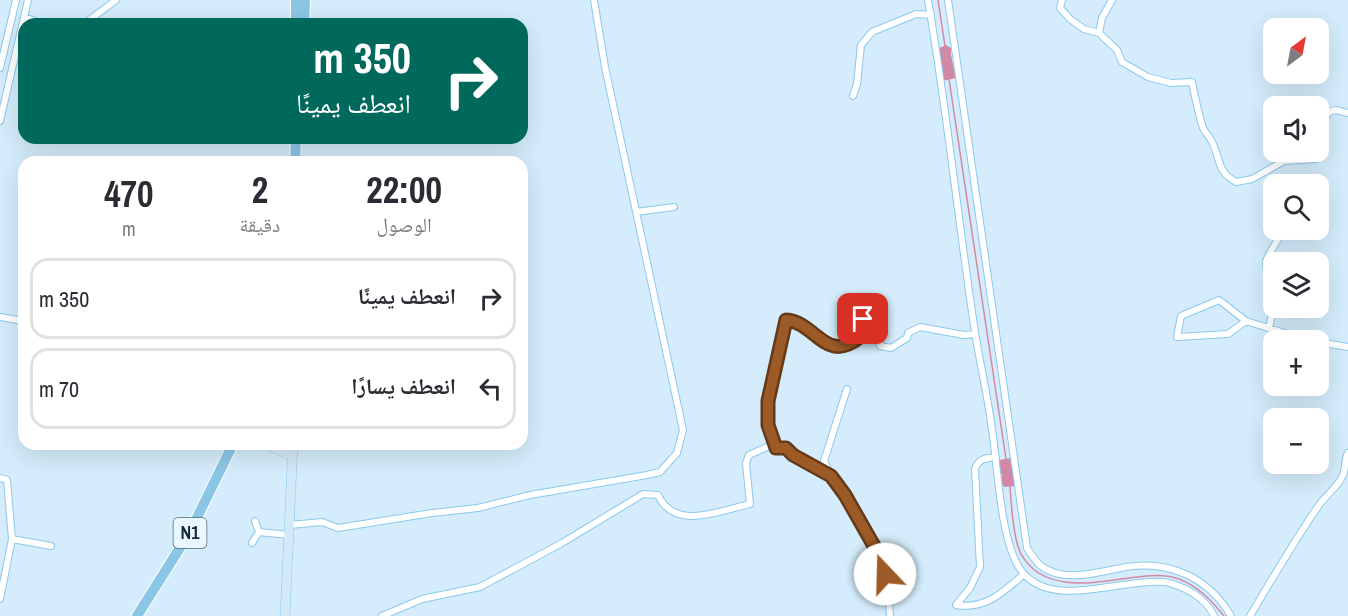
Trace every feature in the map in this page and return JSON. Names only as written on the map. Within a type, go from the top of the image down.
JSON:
[{"type":"highway","points":[[296,0],[296,18]]},
{"type":"highway","points":[[304,18],[305,0]]},
{"type":"highway","name":"N1","points":[[137,616],[190,532],[230,450]]},
{"type":"main road","points":[[278,450],[293,456]]},
{"type":"main road","points":[[285,616],[293,450]]},
{"type":"street","points":[[0,68],[16,0]]},
{"type":"street","points":[[24,17],[28,0]]},
{"type":"street","points":[[92,18],[116,0]]},
{"type":"street","points":[[259,532],[289,530],[322,522],[338,528],[478,508],[530,495],[660,472],[677,453],[683,430],[604,67],[594,0]]},
{"type":"street","points":[[928,0],[975,334],[996,457],[1004,520],[1014,557],[1030,580],[1047,589],[1090,591],[1116,586],[1164,582],[1184,588],[1198,597],[1214,616]]},
{"type":"street","points":[[948,0],[1027,548],[1041,566],[1071,575],[1097,574],[1128,567],[1152,565],[1175,569],[1208,587],[1221,600],[1231,616]]},
{"type":"street","points":[[1062,0],[1060,8],[1070,19],[1084,29],[1099,33],[1117,50],[1122,62],[1148,77],[1171,83],[1192,82],[1200,119],[1204,131],[1212,142],[1220,168],[1225,176],[1236,183],[1252,179],[1284,161],[1316,159],[1320,152],[1321,125],[1324,118],[1329,112],[1336,110],[1348,113]]},
{"type":"street","points":[[1099,33],[1102,18],[1112,0]]},
{"type":"street","points":[[853,96],[857,84],[861,45],[872,32],[916,14],[931,15]]},
{"type":"street","points":[[0,121],[18,43]]},
{"type":"street","points":[[636,212],[674,207]]},
{"type":"street","points":[[1246,321],[1228,334],[1177,337],[1181,316],[1219,300],[1246,321],[1275,330]]},
{"type":"street","points":[[0,317],[18,320]]},
{"type":"street","points":[[1269,328],[1271,318]]},
{"type":"street","points":[[776,448],[768,425],[768,401],[786,320],[796,321],[826,344],[837,347],[849,346],[860,337],[863,319]]},
{"type":"street","points":[[880,340],[880,346],[891,348],[907,338],[908,333],[920,327],[964,335],[975,334]]},
{"type":"street","points":[[1329,344],[1348,347]]},
{"type":"street","points":[[847,388],[824,461],[882,560],[888,587],[890,616]]},
{"type":"street","points":[[382,616],[422,598],[480,586],[562,543],[643,494],[658,495],[672,512],[685,516],[701,516],[750,504],[746,463],[749,455],[767,447],[786,448],[793,455],[831,476]]},
{"type":"street","points":[[1250,616],[1321,501],[1335,488],[1343,474],[1348,453]]},
{"type":"street","points":[[996,457],[983,458],[977,463],[975,469],[980,567],[969,588],[956,605],[968,607],[996,598],[1024,574]]},
{"type":"street","points":[[0,478],[7,480],[12,539],[0,599]]},
{"type":"street","points":[[255,521],[259,532]]},
{"type":"street","points":[[252,543],[259,532]]},
{"type":"street","points":[[12,539],[51,546]]},
{"type":"shaded area","points":[[946,45],[951,48],[956,78],[942,81],[942,63],[937,49]]},
{"type":"shaded area","points":[[1011,458],[1015,486],[1004,487],[1002,474],[999,472],[999,460]]},
{"type":"waterway","points":[[938,0],[945,46]]},
{"type":"waterway","points":[[949,79],[1006,459]]},
{"type":"waterway","points":[[1010,486],[1018,547],[1030,566],[1042,575],[1055,580],[1084,583],[1148,576],[1173,577],[1199,590],[1224,616]]},
{"type":"route","points":[[863,319],[860,337],[849,346],[837,347],[826,344],[796,321],[786,320],[768,401],[768,425],[776,448],[786,448],[793,455],[831,476],[845,495],[882,560],[885,574]]}]
